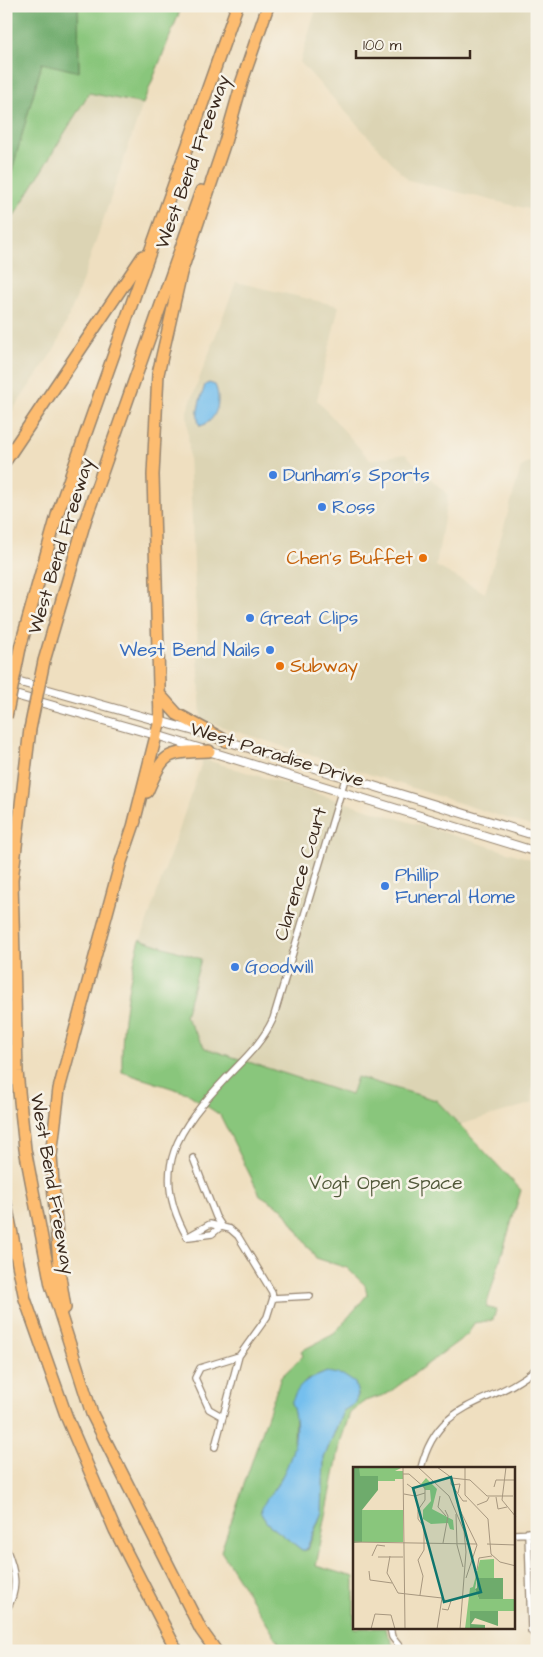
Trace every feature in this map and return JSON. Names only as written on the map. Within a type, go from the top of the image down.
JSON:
[{"type":"highway","name":"West Bend Freeway","points":[[6,717],[20,648],[58,512],[237,6]]},
{"type":"highway","name":"West Bend Freeway","points":[[216,1651],[201,1630],[92,1414],[71,1342],[51,1285],[25,1149],[17,1072],[12,880],[30,728],[44,661],[62,591],[124,405],[268,6]]},
{"type":"highway","points":[[133,827],[160,720],[153,474],[158,374],[169,316],[181,273],[225,142],[243,79]]},
{"type":"highway","points":[[6,460],[153,242]]},
{"type":"highway","points":[[159,694],[177,714],[226,741]]},
{"type":"highway","points":[[71,1342],[60,1277],[51,1156],[59,1090],[120,865],[133,827],[156,772],[164,759],[175,752],[209,751]]},
{"type":"highway","points":[[6,1204],[25,1299]]},
{"type":"highway","points":[[6,1231],[25,1299],[67,1418],[104,1504],[177,1651]]},
{"type":"street","name":"West Paradise Drive","points":[[6,678],[160,720],[537,836]]},
{"type":"street","name":"West Paradise Drive","points":[[6,693],[156,735],[537,852]]},
{"type":"street","name":"Clarence Court","points":[[186,1237],[178,1221],[170,1192],[169,1175],[174,1147],[182,1132],[200,1108],[264,1037],[270,1025],[345,778]]},
{"type":"street","points":[[193,1158],[216,1217],[222,1226]]},
{"type":"street","points":[[186,1237],[210,1224],[230,1229],[238,1236],[272,1292],[267,1317],[239,1356],[215,1447]]},
{"type":"street","points":[[186,1237],[212,1234],[222,1226]]},
{"type":"street","points":[[272,1298],[310,1296]]},
{"type":"street","points":[[223,1417],[209,1409],[196,1378],[197,1372],[200,1368],[239,1356]]},
{"type":"street","points":[[421,1467],[429,1443],[439,1427],[471,1403],[522,1380],[537,1368]]},
{"type":"street","points":[[528,1532],[531,1631],[537,1638]]},
{"type":"street","points":[[516,1534],[537,1533]]},
{"type":"street","points":[[6,1548],[14,1567],[16,1588],[6,1610]]},
{"type":"street","points":[[390,1630],[392,1637],[403,1651]]},
{"type":"shaded area","points":[[317,6],[537,6],[537,211],[408,180],[300,62]]},
{"type":"shaded area","points":[[90,93],[143,104],[77,296],[56,347],[6,420],[6,229]]},
{"type":"shaded area","points":[[236,282],[339,306],[317,400],[370,460],[405,454],[448,495],[436,566],[485,593],[521,467],[537,458],[537,828],[201,720],[187,411]]},
{"type":"shaded area","points":[[203,759],[537,861],[537,1090],[532,1089],[533,1103],[459,1125],[436,1100],[357,1077],[352,1096],[205,1048],[185,1016],[200,960],[141,939]]},
{"type":"green space","points":[[6,6],[78,6],[79,72],[42,63],[6,192]]},
{"type":"green space","points":[[78,6],[182,6],[143,104],[89,93],[6,229],[6,192],[42,63],[79,71]]},
{"type":"green space","name":"Vogt Open Space","points":[[140,939],[201,959],[185,1016],[205,1048],[351,1095],[357,1077],[436,1100],[521,1190],[486,1307],[496,1310],[493,1320],[474,1323],[468,1334],[387,1394],[365,1401],[350,1413],[341,1440],[316,1566],[353,1577],[353,1630],[386,1630],[396,1651],[284,1651],[221,1551],[281,1377],[303,1356],[301,1351],[334,1334],[367,1295],[365,1285],[347,1268],[316,1258],[283,1209],[260,1195],[220,1115],[187,1093],[122,1072],[124,1021],[128,989]],"holes":[[[327,1372],[355,1383],[358,1395],[354,1404],[343,1411],[324,1458],[322,1512],[307,1550],[302,1550],[267,1523],[260,1512],[289,1465],[294,1447],[295,1414],[305,1381]]]},
{"type":"water","points":[[209,383],[215,385],[218,404],[210,420],[200,426],[198,421],[199,406],[205,385]]},
{"type":"water","points":[[327,1372],[343,1375],[355,1383],[358,1395],[354,1404],[343,1411],[324,1458],[322,1512],[306,1550],[302,1550],[267,1523],[260,1512],[282,1476],[291,1456],[296,1424],[291,1403],[294,1396],[304,1383]]},
{"type":"place","name":"Dunham's Sports","points":[[273,475]]},
{"type":"place","name":"Ross","points":[[322,507]]},
{"type":"place","name":"Chen's Buffet","points":[[423,558]]},
{"type":"place","name":"Great Clips","points":[[250,618]]},
{"type":"place","name":"West Bend Nails","points":[[270,650]]},
{"type":"place","name":"Subway","points":[[280,666]]},
{"type":"place","name":"Phillip Funeral Home","points":[[385,886]]},
{"type":"place","name":"Goodwill","points":[[235,967]]}]
